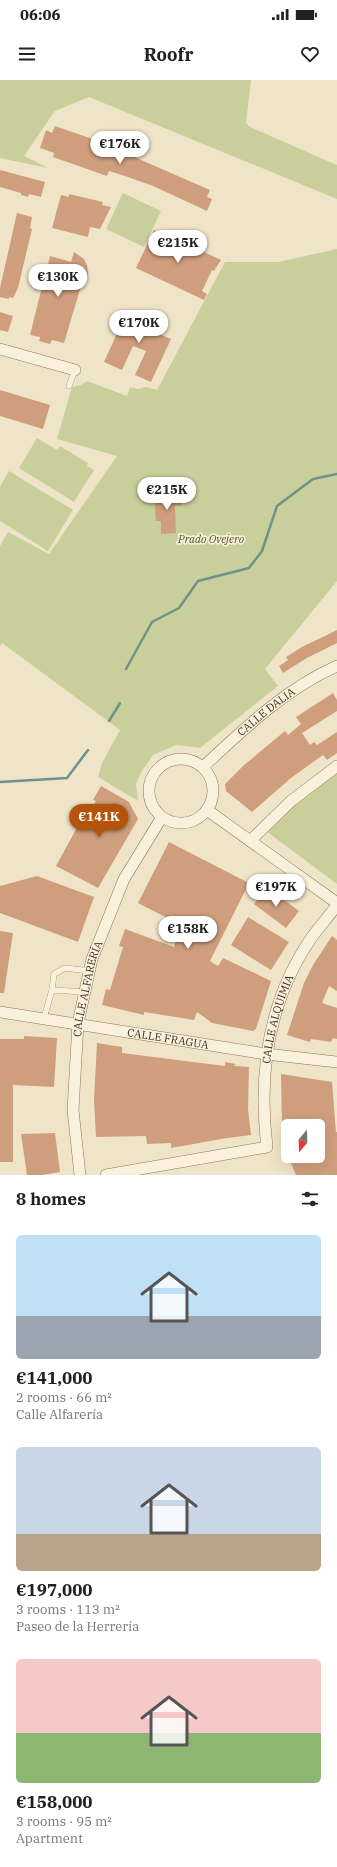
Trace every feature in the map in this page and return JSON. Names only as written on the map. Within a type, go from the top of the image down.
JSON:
[{"type":"street","points":[[0,349],[75,370]]},
{"type":"street","name":"CALLE DALIA","points":[[203,767],[258,716],[317,675],[337,666]]},
{"type":"street","points":[[184,758],[194,761],[203,767],[212,780],[213,788],[213,796],[207,810],[200,817],[191,822],[171,822],[162,817],[150,803],[148,794],[150,780],[157,768],[165,762],[184,758]]},
{"type":"street","points":[[250,840],[291,801],[337,766]]},
{"type":"street","points":[[207,810],[337,904]]},
{"type":"street","name":"CALLE ALFARERÍA","points":[[80,1175],[73,1110],[78,1023],[92,959],[124,879],[162,817]]},
{"type":"street","name":"CALLE ALQUIMIA","points":[[106,1175],[267,1147],[264,1116],[266,1054],[276,1012],[291,973],[312,937],[337,904]]},
{"type":"street","name":"CALLE FRAGUA","points":[[0,1012],[78,1023],[266,1054],[337,1062]]},
{"type":"lane","points":[[69,386],[75,370]]},
{"type":"lane","points":[[44,1018],[52,990],[54,974],[64,968],[90,971]]},
{"type":"lane","points":[[52,990],[85,992]]},
{"type":"green space","points":[[0,80],[251,80],[246,123],[250,127],[337,165],[337,199],[89,97],[55,111],[24,156],[48,168],[0,158]]},
{"type":"green space","points":[[123,193],[161,211],[144,247],[106,229]]},
{"type":"green space","name":"Prado Ovejero","points":[[337,249],[337,581],[265,669],[278,686],[200,748],[176,745],[153,755],[142,771],[136,784],[138,801],[98,777],[102,763],[120,730],[2,643],[0,646],[0,546],[8,532],[49,554],[117,456],[57,439],[72,387],[81,385],[87,381],[127,396],[130,387],[138,389],[146,387],[157,390],[225,262],[278,262]]},
{"type":"green space","points":[[37,438],[57,450],[60,446],[88,463],[87,466],[94,470],[74,502],[19,468]]},
{"type":"green space","points":[[9,471],[73,510],[48,551],[0,521],[0,487]]},
{"type":"green space","points":[[337,773],[337,884],[266,831],[284,813]]},
{"type":"building","points":[[55,126],[133,153],[132,156],[210,190],[207,197],[212,199],[207,211],[153,186],[125,176],[109,171],[107,176],[53,157],[54,153],[40,148],[46,130],[52,133]]},
{"type":"building","points":[[0,170],[45,182],[41,197],[29,194],[28,197],[21,195],[21,193],[0,187]]},
{"type":"building","points":[[69,194],[103,202],[102,205],[111,207],[100,229],[90,227],[88,237],[52,228],[61,195],[69,197]]},
{"type":"building","points":[[17,213],[32,217],[30,228],[32,229],[18,288],[13,298],[9,297],[9,299],[0,297],[0,288]]},
{"type":"building","points":[[154,230],[221,260],[214,271],[212,270],[202,291],[207,294],[204,300],[136,268]]},
{"type":"building","points":[[74,252],[84,259],[87,265],[88,273],[87,277],[84,276],[64,343],[52,340],[50,344],[39,341],[40,337],[30,335],[44,279],[40,271],[47,269],[50,256],[71,262]]},
{"type":"building","points":[[0,312],[13,316],[8,332],[0,330]]},
{"type":"building","points":[[149,312],[163,320],[157,333],[171,339],[151,382],[135,375],[146,351],[133,346],[122,370],[104,362],[119,329],[116,327],[123,313],[137,319],[139,317],[144,319]]},
{"type":"building","points":[[0,390],[50,405],[43,429],[0,416]]},
{"type":"building","points":[[180,492],[182,505],[175,506],[176,533],[161,534],[161,521],[156,521],[154,494]]},
{"type":"building","points":[[337,630],[337,643],[307,658],[283,673],[279,666],[288,660],[286,657],[302,647]]},
{"type":"building","points":[[333,693],[337,700],[337,711],[302,733],[310,745],[314,742],[317,745],[337,732],[337,753],[327,760],[323,755],[291,778],[252,812],[226,791],[225,784],[243,766],[285,731],[288,735],[301,724],[296,717]]},
{"type":"building","points":[[101,786],[129,802],[138,819],[98,888],[56,866],[80,822],[83,823],[96,801],[93,800]]},
{"type":"building","points":[[169,842],[249,883],[210,961],[218,966],[223,958],[271,981],[256,1029],[253,1031],[212,1023],[197,1012],[194,1020],[144,1012],[144,1015],[102,1005],[106,989],[110,990],[123,947],[119,946],[125,929],[174,947],[181,925],[138,903]]},
{"type":"building","points":[[37,876],[94,897],[78,942],[0,913],[0,886]]},
{"type":"building","points":[[267,887],[299,911],[286,928],[254,904]]},
{"type":"building","points":[[248,917],[289,942],[271,970],[231,945]]},
{"type":"building","points":[[0,931],[13,933],[4,993],[0,993]]},
{"type":"building","points":[[332,936],[337,940],[337,991],[329,986],[322,1003],[337,1008],[337,1039],[333,1038],[331,1042],[311,1039],[310,1042],[287,1035],[304,983],[313,965]]},
{"type":"building","points":[[24,1036],[57,1038],[54,1087],[13,1085],[13,1162],[0,1162],[0,1039],[24,1039]]},
{"type":"building","points":[[97,1043],[122,1047],[122,1053],[225,1066],[225,1062],[236,1064],[234,1066],[249,1067],[248,1109],[251,1135],[171,1148],[171,1143],[147,1144],[146,1136],[96,1137],[94,1099]]},
{"type":"building","points":[[281,1074],[332,1082],[337,1132],[337,1175],[296,1175],[291,1163],[325,1163],[325,1119],[282,1119]]},
{"type":"building","points":[[55,1133],[60,1172],[42,1175],[27,1175],[21,1134]]},
{"type":"waterway","points":[[126,669],[152,622],[179,608],[198,581],[249,568],[262,551],[277,506],[313,479],[337,474]]},
{"type":"waterway","points":[[109,721],[120,703]]},
{"type":"waterway","points":[[0,782],[67,778],[88,750]]}]
